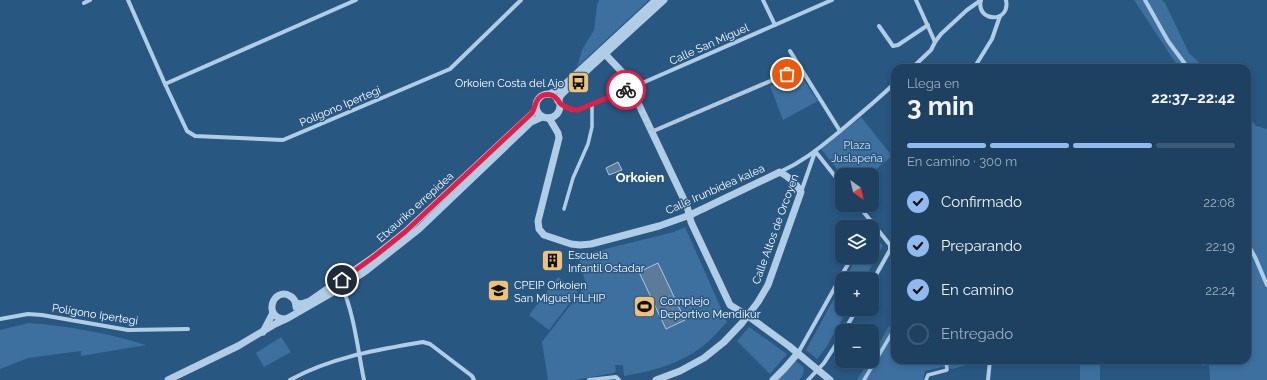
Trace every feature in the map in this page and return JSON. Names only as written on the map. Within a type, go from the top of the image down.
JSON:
[{"type":"street","points":[[84,3],[90,0]]},
{"type":"street","name":"Polígono Ipertegi","points":[[128,0],[187,131],[195,136],[283,140],[450,69],[521,0]]},
{"type":"street","points":[[165,84],[356,0]]},
{"type":"street","points":[[656,0],[563,86],[550,94],[546,94],[539,98],[536,104],[539,115],[545,118],[552,118],[558,113],[561,95],[664,0]]},
{"type":"street","points":[[763,0],[775,25]]},
{"type":"street","name":"Calle San Miguel","points":[[559,102],[572,110],[578,110],[832,0]]},
{"type":"street","points":[[916,0],[935,42]]},
{"type":"street","points":[[981,0],[980,8],[985,15],[991,18],[1000,16],[1004,13],[1007,8],[1006,0]]},
{"type":"street","points":[[916,64],[931,50],[941,34],[967,10],[981,0]]},
{"type":"street","points":[[1145,0],[1168,41],[1185,64]]},
{"type":"street","points":[[976,64],[992,39],[1000,16]]},
{"type":"street","points":[[878,26],[893,46],[898,45],[928,25]]},
{"type":"street","points":[[790,51],[840,131]]},
{"type":"street","points":[[605,54],[622,72],[631,88],[687,206],[691,222],[730,305],[748,316],[798,353],[830,380]]},
{"type":"street","points":[[651,132],[801,68]]},
{"type":"street","name":"Calle Irunbidea kalea","points":[[545,118],[558,133],[559,138],[538,221],[539,229],[544,235],[571,244],[580,245],[591,244],[659,226],[690,215],[802,161],[858,117],[891,87]]},
{"type":"street","points":[[550,94],[559,102]]},
{"type":"street","points":[[564,209],[573,178],[588,144],[592,127],[592,104]]},
{"type":"street","name":"Etxauriko errepidea","points":[[296,303],[301,304],[310,301],[375,256],[405,232],[524,122],[536,108]]},
{"type":"street","name":"Etxauriko errepidea","points":[[172,379],[238,346],[288,318],[342,287],[373,266],[419,229],[531,122],[545,118]]},
{"type":"street","points":[[815,151],[835,176]]},
{"type":"street","name":"Calle Altos de Orcoyen","points":[[656,380],[680,371],[704,358],[724,342],[748,316],[758,302],[768,285],[815,151]]},
{"type":"street","points":[[780,172],[788,176],[801,192]]},
{"type":"street","points":[[864,212],[870,220]]},
{"type":"street","points":[[879,230],[891,243]]},
{"type":"street","points":[[878,272],[891,248]]},
{"type":"street","points":[[1251,250],[1267,285]]},
{"type":"street","points":[[773,380],[798,353],[848,264]]},
{"type":"street","points":[[342,287],[349,306],[364,380]]},
{"type":"street","points":[[263,332],[273,313],[273,301],[278,296],[282,294],[290,296],[296,303],[296,310],[288,318],[278,318],[273,313]]},
{"type":"street","name":"Polígono Ipertegi","points":[[0,319],[28,314],[42,315],[128,330],[188,329]]},
{"type":"street","points":[[864,380],[891,335]]},
{"type":"street","points":[[290,380],[323,364],[358,354],[423,342],[430,344],[472,376],[474,380]]},
{"type":"street","points":[[808,380],[825,361],[835,346]]},
{"type":"street","points":[[926,380],[928,374],[947,370],[946,364]]},
{"type":"street","points":[[988,380],[990,364]]},
{"type":"street","points":[[589,380],[612,376],[619,380]]},
{"type":"green space","points":[[599,0],[649,0],[577,67],[582,50],[594,30]]},
{"type":"green space","points":[[1134,0],[1162,0],[1165,3],[1189,53],[1201,64],[1176,64]]},
{"type":"green space","points":[[798,74],[801,76],[818,101],[783,120],[770,86]]},
{"type":"green space","name":"Plaza Juslapeña","points":[[861,117],[891,155],[891,157],[877,168],[836,168],[821,149]]},
{"type":"green space","points":[[1251,120],[1256,126],[1267,129],[1267,380],[1210,380],[1209,365],[1201,366],[1201,364],[1251,364]]},
{"type":"green space","name":"Complejo Deportivo Mendikur","points":[[685,227],[727,322],[703,346],[685,358],[666,366],[624,376],[623,365],[615,365],[616,371],[614,373],[575,380],[548,380],[542,342],[586,285],[578,254],[585,254],[674,232]]},
{"type":"green space","points":[[879,241],[883,246],[879,253]]},
{"type":"green space","points":[[853,264],[873,264],[868,272],[849,272]]},
{"type":"green space","points":[[558,277],[578,292],[549,330],[529,315]]},
{"type":"green space","points":[[835,297],[835,316],[844,316],[839,324],[835,324],[835,332],[817,359],[806,350]]},
{"type":"green space","points":[[29,323],[88,331],[146,345],[81,356],[81,351],[28,358],[0,369],[0,330]]},
{"type":"green space","points":[[891,323],[891,364],[971,364],[952,369],[942,367],[925,371],[923,380],[857,380],[865,368],[879,368],[879,343]]},
{"type":"green space","points":[[749,327],[787,354],[770,374],[737,341]]},
{"type":"green space","points":[[281,337],[291,352],[264,367],[256,353]]},
{"type":"green space","points":[[796,361],[804,368],[803,374],[799,380],[777,380]]},
{"type":"green space","points":[[1080,364],[1100,364],[1100,380],[1080,380]]},
{"type":"shaded area","points":[[618,162],[622,170],[609,175],[606,168]]},
{"type":"shaded area","points":[[658,263],[685,320],[666,329],[639,272]]},
{"type":"way so far","points":[[626,90],[631,88],[651,132],[787,74]]},
{"type":"place","name":"Orkoien Costa del Ajo","points":[[579,83]]},
{"type":"place","name":"Escuela Infantil Ostadar","points":[[552,261]]},
{"type":"place","name":"CPEIP Orkoien San Miguel HLHIP","points":[[499,291]]},
{"type":"place","name":"Complejo Deportivo Mendikur","points":[[645,307]]},
{"type":"district","name":"Orkoien","points":[[640,177]]},
{"type":"route","points":[[342,280],[405,232],[532,113],[536,108],[537,101],[542,95],[550,94],[556,98],[559,103],[572,110],[578,110],[626,90]]}]
